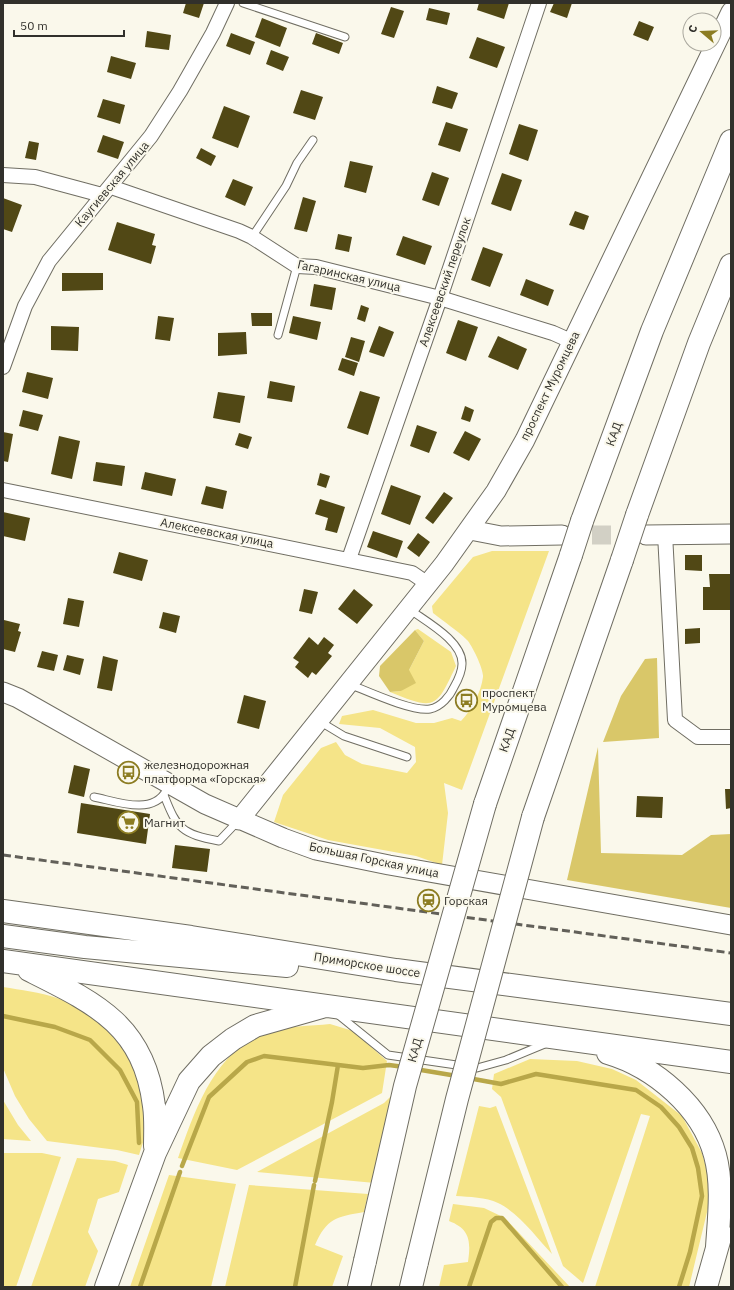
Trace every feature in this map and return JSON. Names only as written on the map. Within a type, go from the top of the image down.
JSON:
[{"type":"highway","name":"КАД","points":[[359,1287],[405,1086],[485,804],[582,521],[652,331],[731,141]]},
{"type":"highway","points":[[411,1287],[456,1099],[533,817],[637,515],[699,343],[731,265]]},
{"type":"highway","name":"Приморское шоссе","points":[[3,911],[191,938],[396,970],[731,1014]]},
{"type":"highway","points":[[3,936],[85,947],[272,965],[396,970]]},
{"type":"highway","points":[[7,961],[731,1062]]},
{"type":"highway","points":[[7,961],[70,990],[105,1012],[128,1037],[141,1056],[149,1084],[154,1106],[155,1153]]},
{"type":"highway","points":[[106,1287],[155,1153],[189,1081],[211,1056],[233,1039],[255,1026],[327,1006]]},
{"type":"highway","points":[[557,1038],[624,1058],[669,1087],[688,1106],[701,1122],[705,1128],[716,1156],[719,1183],[717,1247]]},
{"type":"highway","points":[[706,1287],[731,1202]]},
{"type":"main road","name":"проспект Муромцева","points":[[239,820],[428,584],[470,530],[496,491],[525,440],[731,12]]},
{"type":"main road","points":[[470,530],[501,536],[562,535]]},
{"type":"main road","points":[[646,535],[731,534]]},
{"type":"main road","name":"Большая Горская улица","points":[[3,692],[18,698],[167,789],[283,838],[330,853],[568,897],[731,925]]},
{"type":"street","name":"Каугиевская улица","points":[[3,367],[25,306],[49,261],[151,136],[180,91],[213,33],[227,3]]},
{"type":"street","name":"Алексеевский переулок","points":[[349,559],[440,298],[539,3]]},
{"type":"street","name":"Гагаринская улица","points":[[3,175],[35,177],[106,191],[252,237],[297,266],[316,267],[440,298],[553,333],[572,341]]},
{"type":"street","name":"Алексеевская улица","points":[[3,490],[349,559],[412,573],[428,584]]},
{"type":"street","points":[[665,534],[675,720],[698,737],[731,737]]},
{"type":"lane","points":[[243,3],[345,36]]},
{"type":"lane","points":[[252,237],[286,186],[297,163],[313,140]]},
{"type":"lane","points":[[278,335],[297,266]]},
{"type":"lane","points":[[349,684],[418,708],[431,709],[443,702],[453,690],[460,675],[462,663],[459,650],[450,639],[408,609]]},
{"type":"lane","points":[[319,721],[344,736],[407,757]]},
{"type":"lane","points":[[94,797],[143,806],[152,803],[167,789]]},
{"type":"lane","points":[[167,789],[173,819],[183,830],[197,837],[219,841],[239,820]]},
{"type":"lane","points":[[327,1006],[388,1055],[477,1068],[527,1053],[557,1038]]},
{"type":"shaded area","points":[[492,551],[549,551],[462,790],[444,783],[448,813],[442,865],[416,856],[328,840],[274,822],[283,795],[321,748],[336,742],[345,755],[362,764],[407,773],[416,762],[415,747],[380,728],[339,724],[342,716],[373,710],[416,723],[434,723],[452,718],[461,721],[465,717],[478,695],[483,677],[482,669],[472,647],[467,640],[433,613],[432,606],[473,557]]},
{"type":"shaded area","points":[[418,629],[451,652],[456,666],[444,690],[433,702],[417,702],[390,692],[401,691],[409,670],[424,641],[415,630]]},
{"type":"shaded area","points":[[415,630],[424,641],[409,670],[416,683],[401,691],[390,692],[379,676],[380,666]]},
{"type":"shaded area","points":[[657,658],[659,738],[603,742],[621,696],[645,659]]},
{"type":"shaded area","points":[[598,747],[601,853],[682,855],[711,835],[731,834],[731,908],[567,880]]},
{"type":"shaded area","points":[[3,987],[44,994],[75,1006],[101,1024],[123,1046],[134,1065],[144,1101],[146,1124],[145,1134],[139,1155],[117,1150],[47,1141],[29,1119],[15,1096],[3,1068]]},
{"type":"shaded area","points":[[330,1024],[353,1031],[387,1061],[382,1093],[237,1170],[178,1158],[200,1101],[221,1066],[234,1052],[250,1040],[269,1031],[291,1027]]},
{"type":"shaded area","points":[[530,1059],[577,1061],[612,1069],[636,1080],[682,1116],[702,1153],[709,1178],[708,1208],[689,1287],[595,1287],[650,1116],[641,1114],[583,1283],[563,1266],[501,1097],[492,1089],[494,1074]]},
{"type":"shaded area","points":[[396,1076],[401,1080],[375,1183],[257,1172],[384,1103],[391,1096]]},
{"type":"shaded area","points":[[3,1100],[18,1125],[31,1141],[3,1139]]},
{"type":"shaded area","points":[[479,1106],[490,1108],[496,1106],[552,1254],[527,1226],[506,1207],[488,1200],[456,1196]]},
{"type":"shaded area","points":[[3,1153],[42,1153],[61,1157],[16,1287],[3,1287]]},
{"type":"shaded area","points":[[77,1158],[115,1161],[128,1165],[119,1192],[98,1199],[88,1232],[98,1251],[85,1287],[31,1287]]},
{"type":"shaded area","points":[[169,1175],[236,1184],[211,1287],[130,1287]]},
{"type":"shaded area","points":[[249,1185],[368,1194],[364,1212],[346,1215],[328,1224],[319,1236],[315,1245],[343,1256],[332,1287],[225,1287]]},
{"type":"shaded area","points":[[453,1204],[484,1208],[505,1218],[570,1287],[439,1287],[444,1265],[468,1262],[468,1237],[461,1228],[449,1221]]},
{"type":"building","points":[[186,3],[204,3],[199,18],[183,13]]},
{"type":"building","points":[[479,3],[509,3],[504,19],[477,10]]},
{"type":"building","points":[[554,3],[572,3],[567,18],[550,12]]},
{"type":"building","points":[[391,7],[404,11],[394,38],[381,34]]},
{"type":"building","points":[[429,8],[450,13],[447,25],[426,20]]},
{"type":"building","points":[[262,18],[287,28],[280,47],[255,37]]},
{"type":"building","points":[[639,21],[654,27],[648,41],[633,35]]},
{"type":"building","points":[[147,31],[171,35],[169,50],[145,47]]},
{"type":"building","points":[[231,33],[255,42],[250,55],[226,46]]},
{"type":"building","points":[[316,33],[343,43],[339,54],[312,44]]},
{"type":"building","points":[[477,37],[505,47],[497,68],[469,58]]},
{"type":"building","points":[[271,50],[289,57],[283,71],[266,64]]},
{"type":"building","points":[[111,56],[136,63],[131,79],[107,72]]},
{"type":"building","points":[[437,86],[458,93],[452,109],[432,103]]},
{"type":"building","points":[[301,90],[323,97],[315,120],[293,113]]},
{"type":"building","points":[[103,99],[125,105],[120,124],[97,117]]},
{"type":"building","points":[[224,106],[250,116],[238,148],[212,138]]},
{"type":"building","points":[[446,122],[468,129],[460,152],[438,145]]},
{"type":"building","points":[[519,124],[538,130],[528,161],[509,154]]},
{"type":"building","points":[[103,135],[124,142],[118,159],[97,152]]},
{"type":"building","points":[[29,141],[39,143],[36,160],[25,158]]},
{"type":"building","points":[[201,148],[216,156],[211,166],[196,158]]},
{"type":"building","points":[[350,161],[373,166],[366,193],[344,187]]},
{"type":"building","points":[[432,172],[449,178],[439,206],[422,200]]},
{"type":"building","points":[[502,173],[522,180],[511,211],[491,204]]},
{"type":"building","points":[[233,179],[253,187],[245,206],[225,197]]},
{"type":"building","points":[[303,197],[316,201],[307,232],[294,229]]},
{"type":"building","points":[[3,198],[22,205],[12,232],[3,229]]},
{"type":"building","points":[[575,211],[589,216],[584,230],[569,225]]},
{"type":"building","points":[[117,222],[155,234],[152,245],[156,246],[151,264],[108,250]]},
{"type":"building","points":[[338,234],[352,237],[349,252],[335,249]]},
{"type":"building","points":[[403,236],[432,246],[425,265],[396,255]]},
{"type":"building","points":[[483,247],[503,254],[490,287],[471,280]]},
{"type":"building","points":[[62,273],[103,273],[103,290],[62,291]]},
{"type":"building","points":[[526,279],[554,290],[548,306],[520,295]]},
{"type":"building","points":[[314,284],[336,288],[332,310],[310,306]]},
{"type":"building","points":[[361,305],[369,308],[365,322],[357,319]]},
{"type":"building","points":[[251,313],[272,313],[272,326],[252,326]]},
{"type":"building","points":[[158,316],[174,318],[170,341],[155,339]]},
{"type":"building","points":[[293,316],[321,322],[317,340],[289,333]]},
{"type":"building","points":[[458,320],[478,327],[466,361],[446,353]]},
{"type":"building","points":[[51,326],[79,327],[78,351],[51,350]]},
{"type":"building","points":[[379,326],[394,332],[384,357],[369,352]]},
{"type":"building","points":[[246,332],[247,354],[218,356],[218,333]]},
{"type":"building","points":[[498,336],[527,349],[518,370],[488,357]]},
{"type":"building","points":[[351,337],[365,341],[359,362],[345,357]]},
{"type":"building","points":[[342,358],[358,363],[354,376],[338,370]]},
{"type":"building","points":[[27,372],[53,378],[48,399],[22,392]]},
{"type":"building","points":[[270,381],[295,386],[292,402],[267,398]]},
{"type":"building","points":[[360,391],[380,397],[368,435],[347,428]]},
{"type":"building","points":[[218,392],[245,396],[240,423],[213,418]]},
{"type":"building","points":[[465,406],[474,410],[470,422],[461,419]]},
{"type":"building","points":[[23,410],[43,415],[38,431],[19,426]]},
{"type":"building","points":[[417,425],[437,432],[429,453],[410,446]]},
{"type":"building","points":[[465,431],[481,439],[469,461],[453,453]]},
{"type":"building","points":[[3,432],[13,434],[8,462],[3,461]]},
{"type":"building","points":[[239,433],[252,437],[248,449],[235,445]]},
{"type":"building","points":[[59,436],[80,441],[72,479],[51,474]]},
{"type":"building","points":[[96,462],[125,466],[122,486],[93,481]]},
{"type":"building","points":[[145,472],[176,479],[172,496],[141,489]]},
{"type":"building","points":[[320,473],[330,476],[326,488],[317,485]]},
{"type":"building","points":[[391,485],[421,496],[410,525],[381,514]]},
{"type":"building","points":[[206,486],[227,491],[223,509],[201,504]]},
{"type":"building","points":[[444,492],[453,498],[433,524],[425,518]]},
{"type":"building","points":[[320,499],[345,507],[337,533],[325,530],[328,518],[315,514]]},
{"type":"building","points":[[3,512],[30,518],[25,541],[3,536]]},
{"type":"building","points":[[373,531],[403,541],[397,558],[367,547]]},
{"type":"building","points":[[418,533],[430,542],[419,557],[407,548]]},
{"type":"building","points":[[119,552],[148,560],[142,581],[113,573]]},
{"type":"building","points":[[685,555],[702,555],[702,571],[685,570]]},
{"type":"building","points":[[709,574],[731,574],[731,610],[703,610],[703,587],[710,587]]},
{"type":"building","points":[[304,589],[318,592],[312,614],[299,611]]},
{"type":"building","points":[[354,589],[373,605],[357,624],[338,609]]},
{"type":"building","points":[[68,598],[84,601],[79,627],[63,624]]},
{"type":"building","points":[[163,612],[180,616],[176,633],[159,628]]},
{"type":"building","points":[[4,620],[20,624],[18,631],[21,632],[15,652],[3,649]]},
{"type":"building","points":[[700,628],[700,643],[685,644],[685,629]]},
{"type":"building","points":[[309,637],[318,645],[324,637],[334,645],[328,653],[332,656],[316,675],[312,672],[308,678],[295,667],[299,662],[293,658]]},
{"type":"building","points":[[42,651],[58,655],[54,671],[37,667]]},
{"type":"building","points":[[67,655],[84,659],[80,675],[63,670]]},
{"type":"building","points":[[103,656],[118,660],[112,691],[97,688]]},
{"type":"building","points":[[244,695],[266,701],[259,729],[237,723]]},
{"type":"building","points":[[74,765],[90,769],[84,797],[68,793]]},
{"type":"building","points":[[725,789],[731,789],[731,808],[726,809]]},
{"type":"building","points":[[637,796],[663,797],[662,818],[636,817]]},
{"type":"building","points":[[81,803],[150,814],[146,844],[77,833]]},
{"type":"building","points":[[175,845],[210,849],[207,872],[172,868]]},
{"type":"waterway","points":[[3,1016],[55,1027],[90,1040],[120,1070],[137,1102],[139,1143]]},
{"type":"waterway","points":[[182,1166],[209,1097],[247,1062],[264,1056],[363,1068],[389,1065],[404,1067]]},
{"type":"waterway","points":[[315,1181],[332,1102],[338,1065]]},
{"type":"waterway","points":[[415,1069],[457,1076]]},
{"type":"waterway","points":[[468,1078],[501,1084],[536,1074],[636,1090],[661,1107],[679,1127],[692,1148],[698,1168],[702,1196],[690,1252],[679,1287]]},
{"type":"waterway","points":[[140,1287],[180,1172]]},
{"type":"waterway","points":[[295,1287],[314,1185]]},
{"type":"waterway","points":[[469,1287],[491,1222],[496,1218],[502,1218],[562,1287]]},
{"type":"tunnel","points":[[563,535],[645,535]]},
{"type":"railway","points":[[3,855],[731,953]]},
{"type":"place","name":"проспект Муромцева","points":[[467,700]]},
{"type":"place","name":"железнодорожная платформа «Горская»","points":[[128,772]]},
{"type":"place","name":"Магнит","points":[[129,823]]},
{"type":"place","name":"Горская","points":[[428,901]]}]
